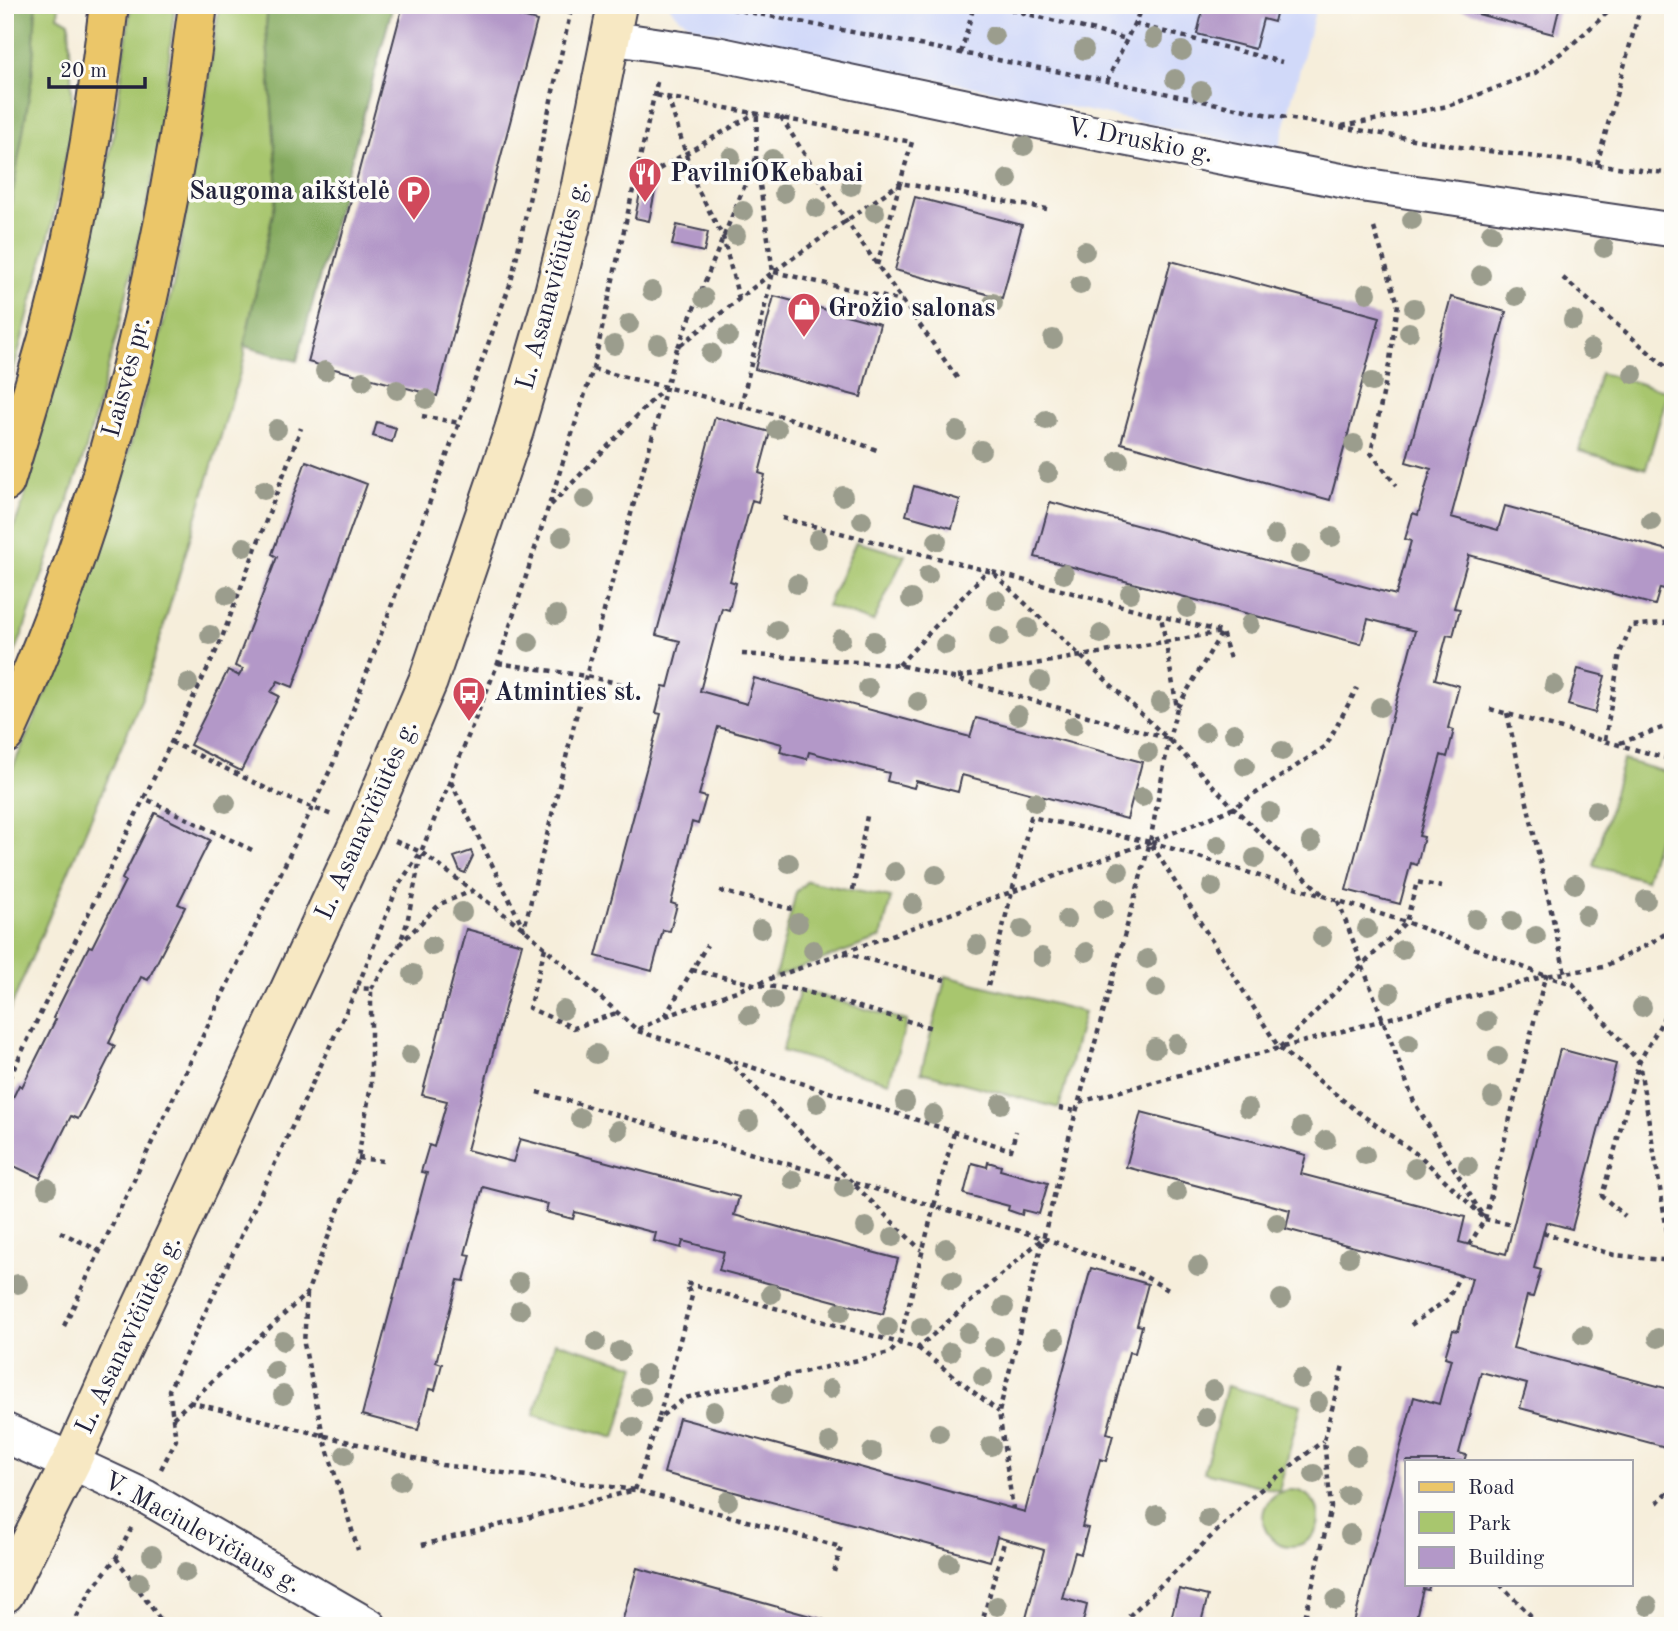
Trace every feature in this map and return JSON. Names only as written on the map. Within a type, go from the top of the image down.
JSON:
[{"type":"main road","points":[[5,482],[50,333],[79,206],[98,100],[109,5]]},
{"type":"main road","name":"Laisvės pr.","points":[[5,734],[60,597],[107,456],[172,186],[198,5]]},
{"type":"main road","name":"L. Asanavičiūtės g.","points":[[5,1594],[71,1462],[365,829],[428,681],[514,430],[554,293],[581,185],[614,21]]},
{"type":"street","name":"V. Druskio g.","points":[[614,21],[719,54],[1064,127],[1364,185],[1673,230]]},
{"type":"street","points":[[5,1433],[71,1462]]},
{"type":"street","name":"V. Maciulevičiaus g.","points":[[71,1462],[146,1497],[369,1626]]},
{"type":"path","points":[[64,1326],[333,764],[511,282],[572,5]]},
{"type":"path","points":[[712,5],[1107,81],[1269,116],[1472,149],[1673,174]]},
{"type":"path","points":[[961,53],[974,5]]},
{"type":"path","points":[[992,5],[1127,39]]},
{"type":"path","points":[[1107,81],[1143,5]]},
{"type":"path","points":[[1338,127],[1448,106],[1535,72],[1569,47],[1616,5]]},
{"type":"path","points":[[1597,164],[1641,5]]},
{"type":"path","points":[[1134,24],[1282,61]]},
{"type":"path","points":[[176,1440],[169,1391],[357,988],[398,886],[421,852],[498,663],[593,369],[655,95],[912,142],[877,265]]},
{"type":"path","points":[[668,97],[696,186],[723,237],[740,299]]},
{"type":"path","points":[[633,184],[757,112]]},
{"type":"path","points":[[741,407],[773,272],[756,158],[757,112]]},
{"type":"path","points":[[780,117],[847,222],[960,382]]},
{"type":"path","points":[[524,929],[586,676],[677,348],[756,158]]},
{"type":"path","points":[[677,348],[773,272],[900,183],[1047,209]]},
{"type":"path","points":[[1374,228],[1398,304],[1390,360],[1371,453],[1396,485]]},
{"type":"path","points":[[773,272],[902,301]]},
{"type":"path","points":[[1563,278],[1673,373]]},
{"type":"path","points":[[593,369],[785,417],[877,450]]},
{"type":"path","points":[[549,507],[665,388]]},
{"type":"path","points":[[422,416],[459,423]]},
{"type":"path","points":[[5,1087],[220,643],[301,428]]},
{"type":"path","points":[[782,518],[1222,632]]},
{"type":"path","points":[[989,571],[1169,739],[1234,808],[1324,896]]},
{"type":"path","points":[[899,665],[989,571]]},
{"type":"path","points":[[1161,616],[1177,708]]},
{"type":"path","points":[[1605,740],[1620,653],[1631,626],[1673,622]]},
{"type":"path","points":[[953,678],[1222,632]]},
{"type":"path","points":[[1222,632],[1231,662]]},
{"type":"path","points":[[1013,1509],[999,1412],[1076,1111],[1150,842],[1177,708],[1222,632]]},
{"type":"path","points":[[742,654],[899,665],[1169,739]]},
{"type":"path","points":[[498,663],[586,676],[634,687]]},
{"type":"path","points":[[637,1030],[664,1017],[1150,842],[1234,808],[1326,746],[1357,688]]},
{"type":"path","points":[[1490,709],[1673,760]]},
{"type":"path","points":[[1507,713],[1565,973]]},
{"type":"path","points":[[1620,744],[1673,724]]},
{"type":"path","points":[[171,742],[280,795],[421,852],[524,929],[637,1030],[1011,1150],[1016,1131]]},
{"type":"path","points":[[451,782],[524,929]]},
{"type":"path","points":[[144,797],[252,850]]},
{"type":"path","points":[[853,890],[867,816]]},
{"type":"path","points":[[988,986],[1031,817],[1150,842],[1406,922],[1573,984],[1639,1062],[1672,1261],[1614,1255],[1543,1233]]},
{"type":"path","points":[[1150,842],[1279,1048],[1355,1110],[1421,1157],[1485,1219],[1513,1225]]},
{"type":"path","points":[[399,946],[407,923],[421,852]]},
{"type":"path","points":[[1279,1048],[1406,922],[1418,882],[1442,887]]},
{"type":"path","points":[[358,1550],[323,1435],[304,1344],[307,1293],[358,1158],[371,1085],[371,989],[399,946],[440,904],[473,891]]},
{"type":"path","points":[[720,891],[792,909]]},
{"type":"path","points":[[1337,900],[1414,1102],[1485,1219]]},
{"type":"path","points":[[1079,1102],[1546,976],[1603,967],[1673,929]]},
{"type":"path","points":[[664,1017],[707,945]]},
{"type":"path","points":[[545,947],[529,1008],[574,1028],[616,1013]]},
{"type":"path","points":[[842,953],[945,980]]},
{"type":"path","points":[[692,970],[758,985],[800,990],[932,1028]]},
{"type":"path","points":[[1469,1245],[1485,1219],[1546,976]]},
{"type":"path","points":[[357,988],[371,989]]},
{"type":"path","points":[[1625,1216],[1602,1196],[1639,1062],[1662,1022],[1673,993]]},
{"type":"path","points":[[726,1060],[922,1250]]},
{"type":"path","points":[[537,1092],[1043,1238],[1132,1269],[1170,1291]]},
{"type":"path","points":[[1059,1108],[1076,1111]]},
{"type":"path","points":[[659,1418],[685,1398],[890,1353],[899,1343],[954,1133]]},
{"type":"path","points":[[358,1158],[383,1161]]},
{"type":"path","points":[[60,1232],[100,1251]]},
{"type":"path","points":[[918,1348],[1043,1238]]},
{"type":"path","points":[[1411,1325],[1448,1299],[1460,1275]]},
{"type":"path","points":[[635,1490],[659,1418],[692,1296],[686,1283],[918,1348],[999,1412]]},
{"type":"path","points":[[173,1418],[307,1293]]},
{"type":"path","points":[[1303,1626],[1331,1507],[1324,1441],[1343,1365]]},
{"type":"path","points":[[189,1402],[442,1465],[635,1490],[841,1547],[834,1572]]},
{"type":"path","points":[[1129,1616],[1254,1495],[1324,1441]]},
{"type":"path","points":[[422,1545],[635,1490]]},
{"type":"path","points":[[1657,1503],[1665,1494],[1673,1496]]},
{"type":"path","points":[[981,1626],[1005,1539]]},
{"type":"path","points":[[72,1626],[92,1589],[116,1558],[165,1626]]},
{"type":"path","points":[[1502,1586],[1541,1626]]},
{"type":"shaded area","points":[[668,5],[1317,5],[1278,151],[704,30],[679,17]]},
{"type":"green space","points":[[5,5],[36,5],[32,78],[5,239]]},
{"type":"green space","points":[[36,5],[59,5],[58,16],[69,22],[73,123],[51,228],[5,403],[5,239],[32,78]]},
{"type":"green space","points":[[131,5],[175,5],[158,155],[120,323],[85,452],[5,677],[5,550],[23,503],[46,406],[79,289],[113,138]]},
{"type":"green space","points":[[219,5],[268,5],[266,27],[278,190],[244,346],[245,356],[142,698],[5,1021],[5,785],[50,683],[96,554],[140,414],[174,282]]},
{"type":"green space","points":[[268,5],[393,5],[297,361],[244,346],[278,190],[266,27]]},
{"type":"green space","points":[[1600,373],[1668,391],[1646,469],[1579,451]]},
{"type":"green space","points":[[856,542],[905,555],[873,622],[827,606]]},
{"type":"green space","points":[[1623,760],[1673,774],[1673,784],[1646,880],[1594,866]]},
{"type":"green space","points":[[807,881],[891,898],[881,938],[775,977],[796,892]]},
{"type":"green space","points":[[946,976],[1084,1012],[1059,1108],[921,1072]]},
{"type":"green space","points":[[800,990],[907,1021],[889,1082],[782,1051]]},
{"type":"green space","points":[[555,1342],[636,1366],[615,1438],[534,1415]]},
{"type":"green space","points":[[1227,1386],[1301,1405],[1279,1491],[1204,1472]]},
{"type":"green space","points":[[1286,1490],[1296,1490],[1311,1498],[1317,1507],[1317,1529],[1311,1538],[1296,1546],[1286,1546],[1268,1534],[1263,1523],[1263,1513],[1275,1495]]},
{"type":"building","name":"Saugoma aikštelė","points":[[403,5],[477,5],[537,21],[437,396],[308,362]]},
{"type":"building","points":[[1093,5],[1111,5],[1110,11]]},
{"type":"building","points":[[1204,5],[1278,5],[1274,22],[1263,19],[1255,49],[1197,34]]},
{"type":"building","points":[[1444,5],[1560,5],[1553,34]]},
{"type":"building","name":"PavilniOKebabai","points":[[641,188],[655,191],[649,221],[635,218]]},
{"type":"building","points":[[915,197],[1022,225],[1002,298],[895,270]]},
{"type":"building","points":[[677,225],[708,232],[704,252],[672,245]]},
{"type":"building","points":[[1171,261],[1380,317],[1330,500],[1121,443]]},
{"type":"building","points":[[774,296],[880,324],[861,397],[755,369]]},
{"type":"building","points":[[1451,297],[1506,312],[1451,517],[1498,530],[1505,506],[1668,550],[1673,537],[1673,591],[1660,588],[1655,605],[1469,555],[1454,608],[1460,609],[1453,636],[1447,635],[1435,679],[1459,686],[1448,728],[1454,730],[1447,757],[1441,755],[1419,836],[1424,837],[1417,865],[1411,863],[1400,904],[1346,890],[1415,631],[1368,619],[1361,644],[1035,557],[1050,502],[1396,595],[1411,541],[1405,539],[1413,513],[1418,515],[1431,469],[1406,462]]},
{"type":"building","points":[[715,417],[770,432],[759,473],[765,475],[758,502],[752,500],[730,581],[736,583],[729,610],[722,608],[700,691],[747,704],[754,678],[970,737],[976,718],[1142,762],[1127,819],[962,775],[958,792],[916,781],[914,788],[887,781],[889,773],[809,752],[807,759],[780,752],[782,744],[718,727],[699,795],[706,797],[698,824],[692,822],[671,903],[677,905],[670,931],[663,930],[652,971],[596,956],[661,714],[656,713],[663,686],[668,687],[680,641],[656,635]]},
{"type":"building","points":[[377,422],[396,428],[392,442],[373,436]]},
{"type":"building","points":[[306,461],[367,484],[293,687],[278,681],[271,692],[279,696],[241,771],[190,745],[228,670],[239,676],[243,669],[235,666],[277,557],[272,554]]},
{"type":"building","points":[[914,486],[960,500],[952,528],[906,515]]},
{"type":"building","points":[[1578,669],[1605,676],[1595,713],[1568,705]]},
{"type":"building","points":[[155,813],[210,840],[178,904],[185,907],[148,980],[141,977],[109,1043],[115,1046],[78,1119],[71,1116],[40,1178],[5,1162],[5,1114],[19,1085],[22,1087],[89,946],[92,947],[125,881],[122,879]]},
{"type":"building","points":[[471,851],[473,856],[465,873],[460,871],[454,857]]},
{"type":"building","points":[[466,929],[522,944],[467,1150],[513,1162],[520,1139],[739,1197],[734,1215],[898,1259],[883,1314],[719,1270],[724,1252],[683,1241],[681,1248],[654,1241],[656,1233],[575,1212],[573,1219],[546,1212],[548,1204],[483,1187],[465,1254],[471,1255],[464,1281],[458,1280],[436,1362],[442,1364],[435,1390],[429,1389],[418,1430],[362,1415],[427,1173],[421,1172],[429,1145],[434,1147],[447,1101],[422,1095]]},
{"type":"building","points":[[1560,1049],[1616,1064],[1572,1229],[1546,1222],[1534,1268],[1541,1270],[1533,1297],[1527,1296],[1513,1348],[1673,1390],[1673,1449],[1520,1408],[1527,1384],[1481,1372],[1459,1453],[1466,1455],[1464,1460],[1405,1460],[1405,1586],[1429,1586],[1428,1590],[1423,1589],[1414,1626],[1353,1626],[1414,1397],[1439,1404],[1451,1359],[1445,1357],[1453,1330],[1458,1331],[1472,1278],[1286,1229],[1290,1210],[1126,1167],[1141,1112],[1306,1155],[1301,1174],[1465,1217],[1459,1242],[1506,1254]]},
{"type":"building","points":[[988,1162],[1001,1166],[1000,1170],[1048,1183],[1039,1214],[1023,1210],[1022,1215],[1008,1210],[1009,1206],[964,1194],[972,1163],[987,1167]]},
{"type":"building","points":[[1091,1268],[1148,1284],[1137,1325],[1142,1326],[1135,1353],[1129,1352],[1107,1433],[1113,1435],[1106,1461],[1100,1459],[1082,1527],[1088,1528],[1081,1554],[1075,1552],[1062,1598],[1087,1605],[1082,1626],[1024,1626],[1044,1550],[997,1537],[990,1561],[664,1473],[679,1418],[1025,1512]]},
{"type":"building","points":[[637,1568],[843,1625],[843,1626],[621,1626]]},
{"type":"building","points":[[1179,1589],[1208,1596],[1200,1626],[1169,1626]]},
{"type":"place","name":"PavilniOKebabai","points":[[645,204]]},
{"type":"place","name":"Saugoma aikštelė","points":[[414,222]]},
{"type":"place","name":"Grožio salonas","points":[[804,339]]},
{"type":"place","name":"Atminties st.","points":[[469,723]]}]
